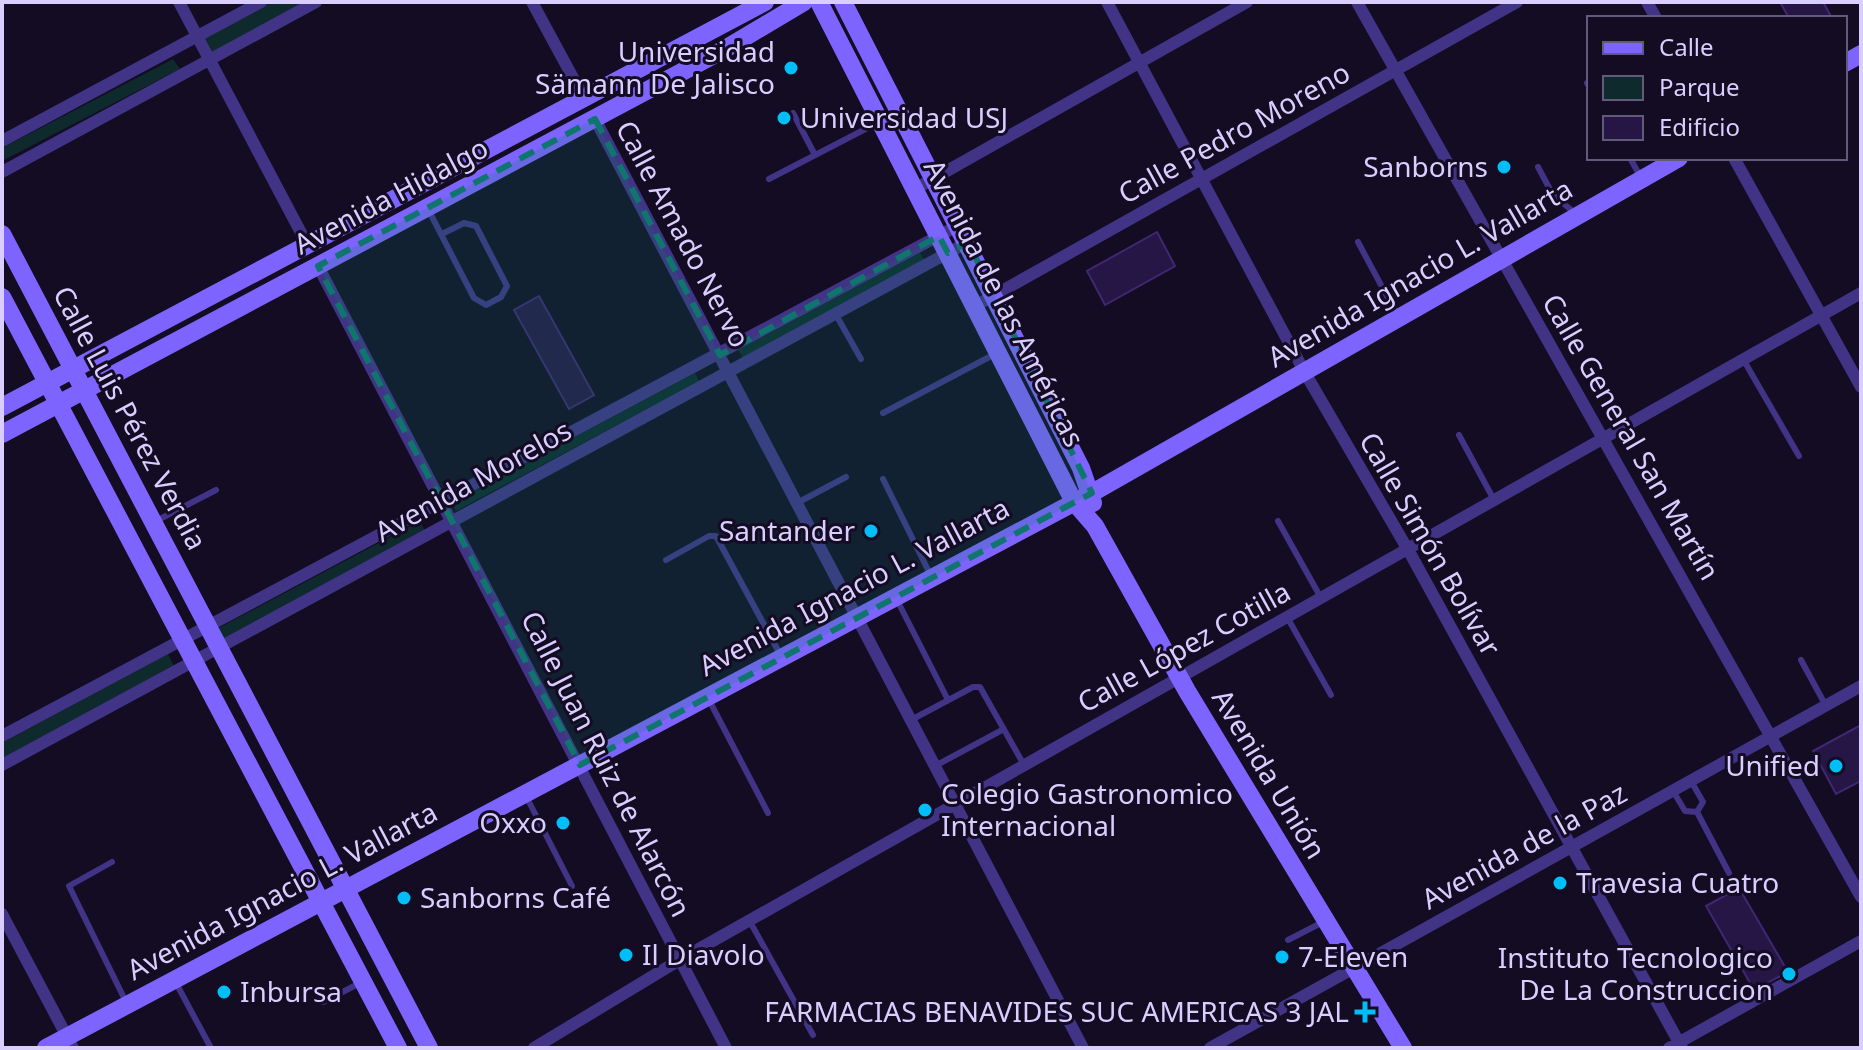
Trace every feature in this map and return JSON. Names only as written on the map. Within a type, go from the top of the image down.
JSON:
[{"type":"main road","name":"Avenida Hidalgo","points":[[2,407],[765,2]]},
{"type":"main road","name":"Avenida Hidalgo","points":[[2,434],[595,119],[804,2]]},
{"type":"main road","name":"Avenida de las Américas","points":[[819,2],[1074,502]]},
{"type":"main road","name":"Avenida de las Américas","points":[[843,2],[968,242],[1092,493]]},
{"type":"main road","name":"Avenida Ignacio L. Vallarta","points":[[46,1048],[70,1042],[127,1005],[1092,493],[1675,160]]},
{"type":"main road","name":"Calle Luis Pérez Verdia","points":[[2,234],[429,1048]]},
{"type":"main road","name":"Calle Luis Pérez Verdia","points":[[2,297],[396,1047]]},
{"type":"main road","name":"Avenida Unión","points":[[1092,493],[1095,526]]},
{"type":"main road","name":"Avenida Unión","points":[[1074,502],[1095,526],[1179,678],[1403,1048]]},
{"type":"street","points":[[179,2],[307,244]]},
{"type":"street","points":[[2,141],[261,2]]},
{"type":"street","points":[[2,172],[316,2]]},
{"type":"street","name":"Calle Amado Nervo","points":[[532,2],[584,98]]},
{"type":"street","name":"Calle Simón Bolívar","points":[[1107,2],[1304,371],[1407,549],[1572,847],[1677,1046]]},
{"type":"street","points":[[915,189],[1247,2]]},
{"type":"street","name":"Calle General San Martín","points":[[1357,2],[1605,437],[1861,897]]},
{"type":"street","name":"Calle Pedro Moreno","points":[[975,306],[1517,2]]},
{"type":"street","name":"Calle Amado Nervo","points":[[595,119],[1083,1048]]},
{"type":"street","points":[[1735,160],[1861,387]]},
{"type":"street","name":"Avenida Morelos","points":[[2,736],[444,503],[959,225]]},
{"type":"street","name":"Avenida Morelos","points":[[2,765],[968,242]]},
{"type":"street","name":"Calle Juan Ruiz de Alarcón","points":[[318,266],[726,1048]]},
{"type":"street","name":"Calle López Cotilla","points":[[534,1048],[749,920],[1861,293]]},
{"type":"street","name":"Avenida de la Paz","points":[[1210,1048],[1861,686]]},
{"type":"street","points":[[2,914],[70,1042]]},
{"type":"street","points":[[1677,1046],[1861,941]]},
{"type":"lane","points":[[793,113],[815,155]]},
{"type":"lane","points":[[769,179],[880,122]]},
{"type":"lane","points":[[1631,160],[1642,179]]},
{"type":"lane","points":[[1538,167],[1559,202],[1578,216]]},
{"type":"lane","points":[[428,208],[474,298],[486,305],[501,297],[507,286],[476,226],[464,223],[442,234]]},
{"type":"lane","points":[[1358,242],[1398,318]]},
{"type":"lane","points":[[835,313],[861,359]]},
{"type":"lane","points":[[883,413],[998,352]]},
{"type":"lane","points":[[1743,359],[1799,456]]},
{"type":"lane","points":[[1459,435],[1494,500]]},
{"type":"lane","points":[[797,503],[846,477]]},
{"type":"lane","points":[[883,479],[932,578]]},
{"type":"lane","points":[[153,523],[216,490]]},
{"type":"lane","points":[[1278,521],[1321,598]]},
{"type":"lane","points":[[666,560],[709,536],[716,536],[782,657]]},
{"type":"lane","points":[[895,597],[948,700]]},
{"type":"lane","points":[[1287,617],[1331,695]]},
{"type":"lane","points":[[1801,660],[1826,706]]},
{"type":"lane","points":[[911,720],[973,687],[980,687],[1024,765]]},
{"type":"lane","points":[[707,697],[768,813]]},
{"type":"lane","points":[[935,766],[1004,729]]},
{"type":"lane","points":[[1691,781],[1703,802],[1697,812]]},
{"type":"lane","points":[[1673,791],[1685,811],[1697,812]]},
{"type":"lane","points":[[525,794],[572,886]]},
{"type":"lane","points":[[1697,812],[1729,873]]},
{"type":"lane","points":[[112,862],[69,886],[127,1005]]},
{"type":"lane","points":[[749,920],[813,1035]]},
{"type":"lane","points":[[1288,940],[1325,921]]},
{"type":"lane","points":[[174,980],[211,1048]]},
{"type":"lane","points":[[323,1002],[363,981]]},
{"type":"highlighted area","points":[[595,119],[720,355],[939,236],[948,253],[968,242],[1092,493],[580,765],[318,266]]},
{"type":"green space","points":[[268,2],[306,2],[212,52],[204,36]]},
{"type":"green space","points":[[173,59],[180,69],[2,161],[2,148]]},
{"type":"green space","points":[[920,253],[925,261],[743,358],[738,350]]},
{"type":"green space","points":[[695,373],[699,381],[456,511],[452,503]]},
{"type":"green space","points":[[420,521],[425,531],[221,640],[215,630]]},
{"type":"green space","points":[[168,654],[175,668],[2,760],[2,743]]},
{"type":"building","points":[[1780,2],[1823,2],[1831,16],[1788,16]]},
{"type":"building","points":[[1157,232],[1175,266],[1105,305],[1087,271]]},
{"type":"building","points":[[539,296],[594,395],[569,409],[514,310]]},
{"type":"building","name":"Unified","points":[[1861,725],[1861,781],[1836,794],[1813,751]]},
{"type":"building","points":[[1739,888],[1788,972],[1754,990],[1706,906]]},
{"type":"place","name":"Universidad Sämann De Jalisco","points":[[791,68]]},
{"type":"place","name":"Universidad USJ","points":[[784,118]]},
{"type":"place","name":"Sanborns","points":[[1504,167]]},
{"type":"place","name":"Santander","points":[[871,531]]},
{"type":"place","name":"Unified","points":[[1836,766]]},
{"type":"place","name":"Colegio Gastronomico Internacional","points":[[925,810]]},
{"type":"place","name":"Oxxo","points":[[563,823]]},
{"type":"place","name":"Travesia Cuatro","points":[[1560,883]]},
{"type":"place","name":"Sanborns Café","points":[[404,898]]},
{"type":"place","name":"Il Diavolo","points":[[626,955]]},
{"type":"place","name":"7-Eleven","points":[[1282,957]]},
{"type":"place","name":"Instituto Tecnologico De La Construccion","points":[[1789,974]]},
{"type":"place","name":"Inbursa","points":[[224,992]]},
{"type":"place","name":"FARMACIAS BENAVIDES SUC AMERICAS 3 JAL","points":[[1365,1012]]}]
